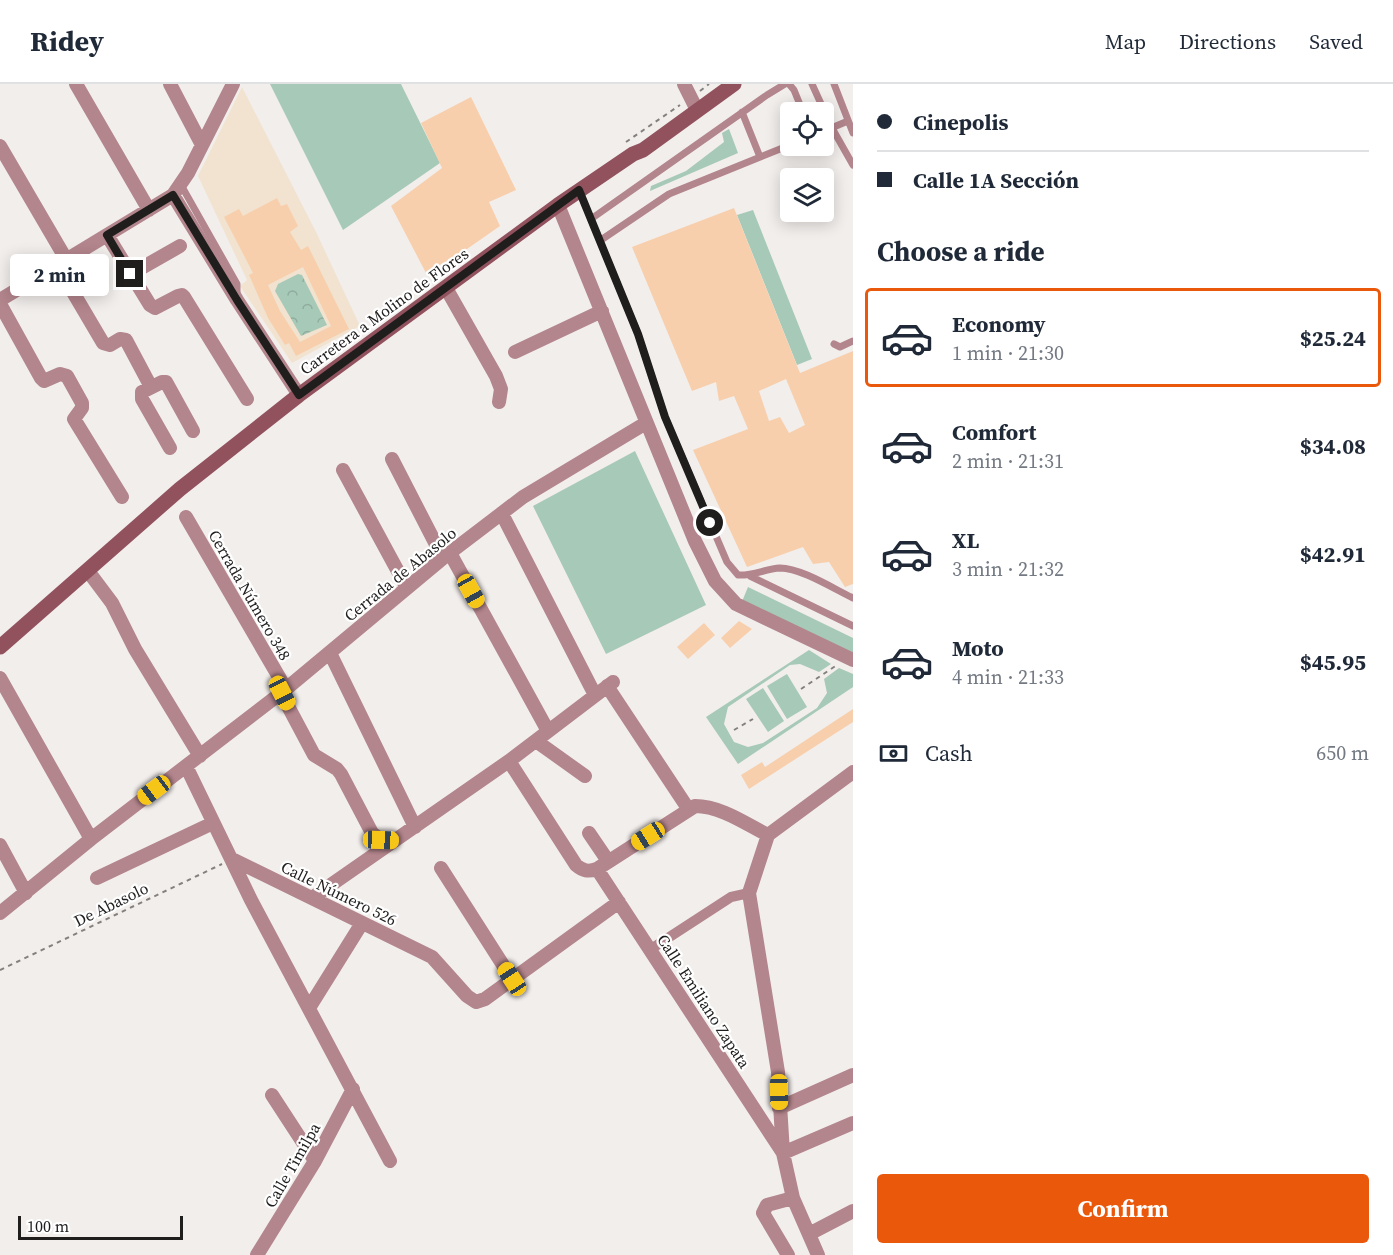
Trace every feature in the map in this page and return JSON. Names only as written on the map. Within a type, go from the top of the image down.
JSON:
[{"type":"main road","name":"Carretera a Molino de Flores","points":[[633,154],[640,145],[723,84]]},
{"type":"main road","name":"Carretera a Molino de Flores","points":[[0,647],[180,489],[299,395],[558,205],[633,154],[643,150],[734,84]]},
{"type":"street","points":[[76,84],[149,210]]},
{"type":"street","points":[[170,84],[202,145]]},
{"type":"street","points":[[122,497],[75,419],[82,408],[82,403],[67,376],[60,374],[44,381],[41,378],[0,302],[149,210],[177,190],[233,84]]},
{"type":"street","points":[[684,84],[694,104]]},
{"type":"street","points":[[0,146],[103,343],[110,345],[120,339],[126,340],[151,387]]},
{"type":"street","points":[[177,190],[237,300],[299,395]]},
{"type":"street","points":[[558,205],[695,541],[715,581],[736,604],[853,660]]},
{"type":"street","points":[[107,235],[150,305],[155,308],[178,296],[184,297],[247,399]]},
{"type":"street","points":[[130,274],[180,246]]},
{"type":"street","points":[[446,288],[496,376],[501,389],[498,402]]},
{"type":"street","points":[[515,352],[602,311]]},
{"type":"street","points":[[170,448],[141,395],[142,392],[162,381],[169,385],[193,431]]},
{"type":"street","name":"Cerrada de Abasolo","points":[[0,913],[91,839],[284,691],[446,556],[538,486],[646,423]]},
{"type":"street","points":[[392,459],[548,731]]},
{"type":"street","points":[[343,470],[407,588]]},
{"type":"street","points":[[502,514],[595,695]]},
{"type":"street","name":"Cerrada Número 348","points":[[186,517],[284,691],[314,755],[341,774],[372,833],[381,840],[395,840]]},
{"type":"street","points":[[87,571],[112,603],[135,649],[200,756]]},
{"type":"street","points":[[330,653],[415,827]]},
{"type":"street","points":[[0,678],[91,839]]},
{"type":"street","points":[[312,898],[509,761],[610,684],[689,810]]},
{"type":"street","points":[[536,741],[585,776]]},
{"type":"street","points":[[509,761],[576,865],[582,870],[588,871],[602,865],[695,806],[707,806],[768,835]]},
{"type":"street","points":[[186,766],[250,900],[390,1161]]},
{"type":"street","points":[[818,1255],[793,1198],[783,1153],[778,1072],[749,893],[768,835],[853,772]]},
{"type":"street","points":[[97,878],[213,823]]},
{"type":"street","name":"Calle Emiliano Zapata","points":[[589,833],[620,902],[783,1153]]},
{"type":"street","points":[[0,845],[26,893]]},
{"type":"street","name":"Calle Número 526","points":[[232,859],[432,957],[467,996],[476,1002],[485,999],[512,979]]},
{"type":"street","points":[[441,868],[512,979],[620,902]]},
{"type":"street","points":[[651,949],[731,897],[749,893]]},
{"type":"street","points":[[309,1008],[362,923]]},
{"type":"street","points":[[779,1108],[853,1075]]},
{"type":"street","name":"Calle Timilpa","points":[[257,1255],[315,1161],[353,1089]]},
{"type":"street","points":[[272,1095],[315,1161]]},
{"type":"street","points":[[783,1153],[853,1123]]},
{"type":"street","points":[[789,1255],[763,1213],[763,1209],[767,1205],[793,1198]]},
{"type":"street","points":[[809,1234],[853,1211]]},
{"type":"lane","points":[[591,219],[767,95],[787,84],[794,90],[799,102]]},
{"type":"lane","points":[[812,84],[820,102]]},
{"type":"lane","points":[[834,84],[853,133]]},
{"type":"lane","points":[[742,112],[760,157]]},
{"type":"lane","points":[[834,127],[848,121]]},
{"type":"lane","points":[[834,132],[853,165]]},
{"type":"lane","points":[[601,240],[669,194],[780,149]]},
{"type":"lane","points":[[579,190],[638,334],[665,417],[727,562],[738,575],[750,576],[779,568],[794,570],[853,598]]},
{"type":"lane","points":[[834,344],[840,347],[853,341]]},
{"type":"lane","points":[[750,576],[852,624]]},
{"type":"path","points":[[801,689],[837,664]]},
{"type":"path","points":[[734,730],[753,719]]},
{"type":"path","name":"De Abasolo","points":[[0,970],[232,859]]},
{"type":"shaded area","points":[[242,87],[317,234],[360,326],[292,363],[240,286],[247,280],[198,176]]},
{"type":"green space","points":[[270,84],[401,84],[440,163],[343,230]]},
{"type":"green space","points":[[729,129],[738,153],[650,191],[651,186],[686,171],[724,142],[722,133]]},
{"type":"green space","points":[[753,210],[812,359],[797,365],[737,215]]},
{"type":"green space","points":[[298,274],[302,275],[327,325],[301,336],[275,291],[278,284]]},
{"type":"green space","points":[[635,451],[706,605],[606,654],[533,506]]},
{"type":"green space","points":[[748,587],[853,638],[853,658],[741,604]]},
{"type":"green space","points":[[809,650],[831,664],[819,672],[800,664],[790,665],[728,707],[724,724],[734,742],[748,747],[763,743],[817,708],[827,693],[824,679],[839,668],[853,674],[853,687],[738,764],[706,717]]},
{"type":"green space","points":[[787,674],[807,707],[787,719],[767,686]]},
{"type":"green space","points":[[763,688],[784,721],[768,732],[746,699]]},
{"type":"building","points":[[471,97],[516,190],[489,202],[500,226],[426,273],[391,206],[442,168],[421,123]]},
{"type":"building","points":[[277,198],[281,206],[287,204],[298,226],[290,232],[301,250],[308,246],[349,329],[296,356],[289,343],[285,345],[268,318],[249,275],[253,273],[224,217],[239,209],[243,216]],"holes":[[[303,267],[331,326],[300,342],[280,311],[268,285]]]},
{"type":"building","points":[[734,208],[800,373],[853,351],[853,584],[845,587],[829,562],[813,564],[803,547],[747,567],[693,450],[748,429],[734,396],[719,401],[716,382],[692,391],[632,247]],"holes":[[[786,379],[805,425],[789,433],[780,417],[769,421],[759,391]]]},
{"type":"building","points":[[739,621],[752,629],[730,648],[721,638]]},
{"type":"building","points":[[704,623],[715,635],[688,659],[677,647]]},
{"type":"building","points":[[853,709],[853,722],[749,789],[741,775],[762,762],[765,767]]},
{"type":"route","points":[[130,274],[107,235],[173,195],[237,300],[299,395],[579,190],[638,334],[665,417],[710,523]]}]
